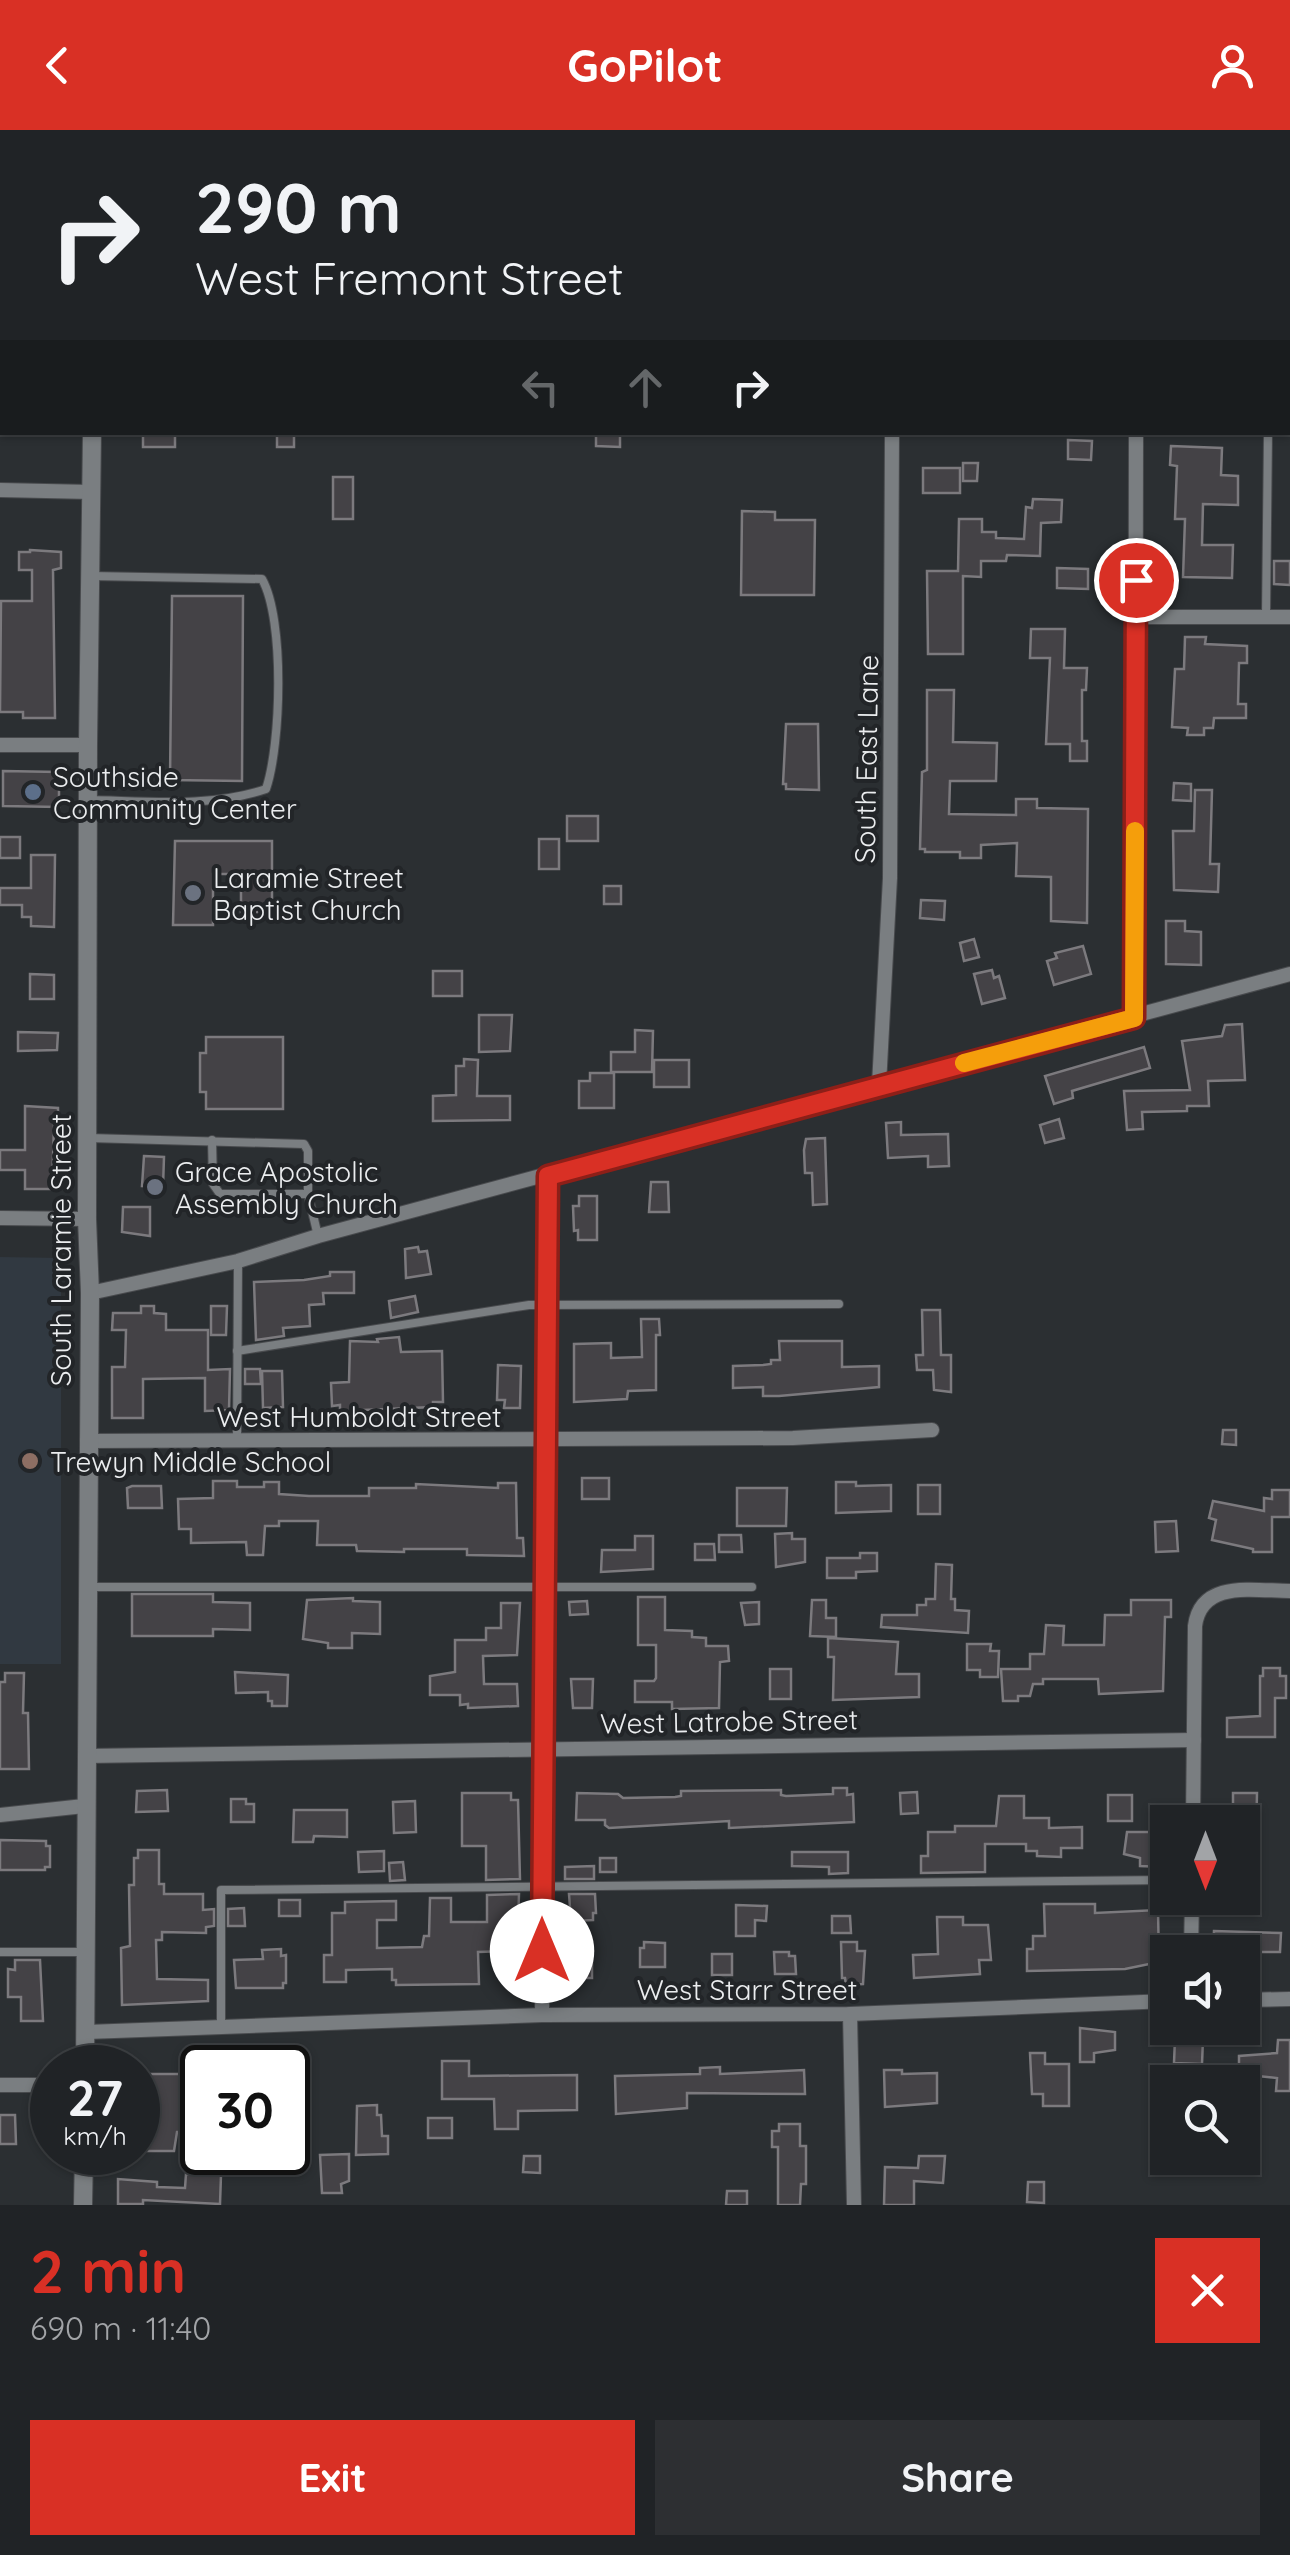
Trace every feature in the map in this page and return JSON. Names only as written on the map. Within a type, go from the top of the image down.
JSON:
[{"type":"street","name":"South Laramie Street","points":[[86,2045],[84,1806],[90,1293],[87,1138],[92,435]]},
{"type":"street","name":"South East Lane","points":[[879,1085],[890,878],[892,435]]},
{"type":"street","points":[[1134,1018],[1136,435]]},
{"type":"street","points":[[0,490],[91,492]]},
{"type":"street","points":[[1136,617],[1290,617]]},
{"type":"street","points":[[0,744],[88,745]]},
{"type":"street","points":[[90,1293],[238,1261],[318,1236],[1290,974]]},
{"type":"street","points":[[542,2015],[548,1176]]},
{"type":"street","points":[[0,1218],[87,1220]]},
{"type":"street","name":"West Humboldt Street","points":[[87,1442],[826,1438],[932,1430]]},
{"type":"street","points":[[1193,1805],[1199,1608],[1204,1600],[1232,1591],[1290,1591]]},
{"type":"street","name":"West Latrobe Street","points":[[85,1756],[1194,1740]]},
{"type":"street","points":[[0,1815],[84,1806]]},
{"type":"street","points":[[1260,2000],[1290,1999]]},
{"type":"street","name":"West Starr Street","points":[[87,2032],[542,2015],[850,2014],[1150,2002]]},
{"type":"street","points":[[850,2014],[854,2205]]},
{"type":"street","points":[[0,2085],[30,2085]]},
{"type":"street","points":[[84,2175],[84,2205]]},
{"type":"lane","points":[[1266,617],[1268,435]]},
{"type":"lane","points":[[88,800],[173,802],[240,798],[266,789],[274,768],[278,713],[274,630],[269,590],[262,579],[90,576]]},
{"type":"lane","points":[[87,1138],[304,1144],[308,1151],[308,1194],[318,1236]]},
{"type":"lane","points":[[212,1140],[214,1184],[220,1194],[308,1194]]},
{"type":"lane","points":[[236,1441],[238,1261]]},
{"type":"lane","points":[[236,1351],[529,1305],[840,1304]]},
{"type":"lane","points":[[86,1586],[752,1588]]},
{"type":"lane","points":[[221,2027],[221,1890],[1150,1880]]},
{"type":"lane","points":[[0,1952],[86,1952]]},
{"type":"shaded area","name":"Trewyn Middle School","points":[[0,1257],[61,1258],[61,1664],[0,1664]]},
{"type":"building","points":[[143,435],[175,435],[175,447],[143,447]]},
{"type":"building","points":[[277,435],[294,435],[294,447],[277,447]]},
{"type":"building","points":[[596,435],[620,435],[620,447],[596,446]]},
{"type":"building","points":[[1068,440],[1092,441],[1091,460],[1068,459]]},
{"type":"building","points":[[1171,446],[1222,448],[1221,475],[1238,476],[1238,505],[1203,504],[1202,545],[1233,545],[1232,578],[1183,577],[1185,519],[1175,519],[1177,466],[1170,465]]},
{"type":"building","points":[[963,463],[978,463],[977,481],[963,481]]},
{"type":"building","points":[[923,468],[960,468],[960,493],[923,493]]},
{"type":"building","points":[[333,477],[353,477],[353,519],[333,519]]},
{"type":"building","points":[[1033,499],[1062,500],[1061,522],[1041,523],[1040,556],[1007,555],[1006,561],[981,561],[981,577],[963,576],[963,654],[928,654],[927,571],[958,571],[959,519],[982,519],[982,532],[996,532],[996,538],[1024,539],[1026,507],[1032,508]]},
{"type":"building","points":[[742,511],[775,512],[775,520],[815,520],[814,595],[741,595]]},
{"type":"building","points":[[19,552],[61,552],[61,568],[53,570],[55,718],[23,718],[23,712],[0,712],[1,601],[32,601],[32,570],[19,570]]},
{"type":"building","points":[[1274,561],[1290,561],[1290,585],[1274,584]]},
{"type":"building","points":[[1057,568],[1088,569],[1088,589],[1057,588]]},
{"type":"building","points":[[172,596],[243,596],[242,781],[170,780]]},
{"type":"building","points":[[1031,629],[1065,629],[1064,668],[1087,668],[1086,690],[1082,690],[1082,741],[1087,741],[1087,761],[1070,761],[1070,744],[1046,744],[1050,658],[1030,658]]},
{"type":"building","points":[[1185,637],[1206,637],[1205,644],[1247,646],[1247,663],[1239,663],[1238,704],[1246,704],[1246,718],[1214,718],[1213,728],[1204,728],[1204,735],[1187,735],[1188,728],[1172,727],[1175,669],[1184,669]]},
{"type":"building","points":[[927,690],[954,690],[953,742],[997,743],[996,781],[950,781],[949,814],[1016,815],[1016,799],[1037,799],[1037,808],[1088,809],[1087,923],[1051,921],[1051,877],[1016,876],[1017,843],[981,845],[981,858],[960,858],[960,852],[920,849],[922,772],[927,770]]},
{"type":"building","points":[[786,724],[818,724],[819,790],[786,789],[783,784]]},
{"type":"building","points":[[3,771],[59,772],[59,807],[3,806]]},
{"type":"building","points":[[1174,783],[1191,784],[1191,801],[1173,800]]},
{"type":"building","points":[[1195,790],[1212,790],[1210,864],[1219,864],[1218,892],[1174,890],[1173,831],[1194,831]]},
{"type":"building","points":[[567,816],[598,816],[598,841],[567,841]]},
{"type":"building","points":[[0,837],[20,837],[20,858],[0,858]]},
{"type":"building","points":[[539,839],[559,839],[559,869],[539,869]]},
{"type":"building","name":"Laramie Street Baptist Church","points":[[175,841],[272,841],[272,912],[241,912],[241,874],[213,874],[213,925],[173,925]]},
{"type":"building","points":[[31,855],[55,855],[54,927],[31,926],[31,917],[22,917],[22,905],[0,905],[0,888],[31,888]]},
{"type":"building","points":[[604,886],[621,886],[621,904],[604,904]]},
{"type":"building","points":[[921,900],[945,901],[944,920],[920,918]]},
{"type":"building","points":[[1166,921],[1185,921],[1185,931],[1201,932],[1201,965],[1166,964]]},
{"type":"building","points":[[974,939],[979,957],[964,961],[960,943]]},
{"type":"building","points":[[1083,946],[1091,974],[1054,985],[1047,961],[1057,958],[1055,953]]},
{"type":"building","points":[[992,970],[994,978],[999,976],[1005,998],[982,1004],[974,974]]},
{"type":"building","points":[[433,971],[462,971],[462,996],[433,996]]},
{"type":"building","points":[[30,974],[54,975],[54,999],[30,999]]},
{"type":"building","points":[[479,1015],[512,1015],[510,1051],[479,1052]]},
{"type":"building","points":[[1242,1024],[1245,1080],[1208,1081],[1209,1106],[1187,1106],[1187,1111],[1142,1112],[1143,1129],[1127,1130],[1124,1091],[1190,1090],[1182,1041],[1222,1036],[1225,1025]]},
{"type":"building","points":[[635,1030],[653,1031],[652,1072],[611,1072],[611,1052],[635,1052]]},
{"type":"building","points":[[18,1032],[58,1033],[57,1050],[18,1051]]},
{"type":"building","points":[[206,1037],[283,1037],[283,1109],[206,1109],[206,1092],[200,1092],[200,1053],[206,1053]]},
{"type":"building","points":[[1144,1047],[1150,1068],[1072,1091],[1073,1098],[1054,1104],[1045,1076]]},
{"type":"building","points":[[464,1059],[478,1060],[477,1096],[510,1096],[510,1120],[433,1121],[433,1096],[456,1095],[456,1066],[464,1066]]},
{"type":"building","points":[[654,1060],[689,1060],[689,1087],[654,1087]]},
{"type":"building","points":[[590,1073],[614,1073],[614,1108],[579,1108],[579,1081],[590,1081]]},
{"type":"building","points":[[25,1106],[58,1108],[52,1189],[25,1189],[25,1170],[0,1170],[0,1150],[25,1150]]},
{"type":"building","points":[[1059,1119],[1064,1138],[1045,1143],[1040,1125]]},
{"type":"building","points":[[901,1122],[901,1135],[948,1134],[949,1166],[928,1167],[928,1156],[888,1158],[886,1123]]},
{"type":"building","points":[[825,1138],[827,1204],[813,1205],[812,1173],[805,1173],[804,1150],[806,1139]]},
{"type":"building","points":[[144,1156],[164,1157],[163,1187],[142,1186]]},
{"type":"building","points":[[651,1182],[668,1182],[669,1212],[649,1212]]},
{"type":"building","points":[[579,1196],[597,1196],[597,1240],[578,1240],[578,1230],[574,1231],[573,1206],[579,1206]]},
{"type":"building","points":[[123,1207],[150,1207],[150,1236],[122,1232]]},
{"type":"building","points":[[418,1247],[419,1252],[427,1251],[431,1274],[406,1278],[405,1249]]},
{"type":"building","points":[[330,1272],[354,1272],[354,1293],[323,1293],[324,1304],[309,1305],[310,1326],[283,1328],[284,1336],[256,1340],[254,1282],[304,1280],[330,1276]]},
{"type":"building","points":[[415,1296],[418,1312],[391,1318],[389,1301]]},
{"type":"building","points":[[141,1306],[154,1306],[154,1313],[166,1314],[166,1330],[208,1330],[208,1370],[230,1369],[229,1410],[205,1411],[205,1378],[143,1379],[143,1418],[112,1418],[112,1367],[125,1367],[126,1330],[112,1330],[113,1313],[141,1313]]},
{"type":"building","points":[[211,1306],[227,1306],[226,1335],[211,1335]]},
{"type":"building","points":[[922,1310],[940,1310],[941,1355],[951,1355],[951,1392],[934,1390],[933,1370],[917,1370],[916,1355],[923,1355]]},
{"type":"building","points":[[641,1319],[659,1319],[656,1390],[628,1391],[627,1399],[574,1402],[574,1344],[611,1343],[611,1358],[642,1357]]},
{"type":"building","points":[[399,1337],[401,1352],[442,1351],[443,1402],[433,1402],[433,1407],[340,1411],[340,1405],[332,1406],[331,1383],[349,1382],[350,1341],[378,1342],[377,1339]]},
{"type":"building","points":[[779,1341],[842,1341],[842,1367],[879,1366],[879,1387],[779,1396],[763,1396],[763,1387],[733,1388],[733,1366],[780,1360]]},
{"type":"building","points":[[498,1365],[521,1366],[520,1408],[504,1408],[505,1400],[497,1400]]},
{"type":"building","points":[[245,1369],[260,1369],[261,1384],[245,1384]]},
{"type":"building","points":[[262,1371],[282,1371],[283,1407],[263,1408]]},
{"type":"building","points":[[1223,1430],[1236,1430],[1236,1445],[1222,1444]]},
{"type":"building","points":[[582,1478],[609,1478],[609,1499],[582,1499]]},
{"type":"building","points":[[213,1481],[237,1481],[237,1487],[264,1487],[264,1482],[279,1482],[279,1494],[309,1496],[369,1496],[369,1488],[416,1488],[416,1484],[498,1488],[498,1483],[516,1483],[517,1538],[523,1538],[524,1556],[467,1555],[467,1549],[357,1551],[356,1545],[317,1545],[318,1521],[279,1521],[279,1526],[265,1526],[263,1555],[247,1555],[246,1542],[191,1543],[191,1529],[179,1529],[178,1499],[213,1498]]},
{"type":"building","points":[[836,1482],[891,1485],[891,1511],[836,1513]]},
{"type":"building","points":[[918,1485],[940,1485],[940,1514],[918,1514]]},
{"type":"building","points":[[161,1486],[162,1508],[128,1508],[127,1488]]},
{"type":"building","points":[[737,1488],[787,1488],[786,1526],[737,1526]]},
{"type":"building","points":[[1272,1490],[1290,1490],[1290,1517],[1272,1517],[1272,1552],[1253,1552],[1212,1540],[1216,1520],[1209,1518],[1213,1501],[1264,1511],[1264,1498],[1272,1499]]},
{"type":"building","points":[[1176,1521],[1178,1551],[1156,1552],[1155,1522]]},
{"type":"building","points":[[792,1533],[792,1539],[805,1539],[805,1562],[776,1567],[775,1534]]},
{"type":"building","points":[[719,1535],[741,1535],[742,1552],[719,1552]]},
{"type":"building","points":[[635,1536],[653,1536],[653,1569],[601,1572],[602,1550],[635,1550]]},
{"type":"building","points":[[695,1544],[714,1544],[715,1560],[695,1560]]},
{"type":"building","points":[[860,1553],[877,1553],[877,1571],[856,1572],[856,1578],[827,1578],[827,1558],[860,1558]]},
{"type":"building","points":[[936,1564],[952,1565],[951,1599],[955,1599],[955,1610],[969,1611],[968,1633],[881,1627],[882,1615],[917,1615],[917,1605],[935,1599]]},
{"type":"building","points":[[132,1594],[213,1594],[213,1602],[250,1603],[250,1630],[213,1629],[213,1636],[132,1636]]},
{"type":"building","points":[[638,1597],[665,1597],[665,1630],[692,1631],[692,1637],[706,1638],[706,1646],[728,1646],[729,1661],[720,1662],[719,1708],[672,1709],[672,1702],[635,1702],[635,1681],[656,1678],[656,1645],[638,1645]]},
{"type":"building","points":[[353,1598],[380,1602],[380,1634],[352,1633],[352,1648],[328,1648],[328,1643],[303,1639],[307,1600]]},
{"type":"building","points":[[812,1600],[826,1600],[826,1618],[836,1618],[836,1637],[810,1636]]},
{"type":"building","points":[[1131,1600],[1171,1600],[1171,1617],[1165,1617],[1163,1691],[1099,1694],[1098,1679],[1043,1679],[1043,1684],[1033,1684],[1030,1696],[1003,1701],[1001,1669],[1030,1669],[1030,1654],[1044,1654],[1046,1625],[1064,1626],[1063,1645],[1104,1645],[1105,1615],[1131,1615]]},
{"type":"building","points":[[587,1601],[588,1614],[570,1615],[569,1602]]},
{"type":"building","points":[[759,1602],[759,1624],[745,1625],[741,1603]]},
{"type":"building","points":[[501,1603],[520,1603],[517,1655],[483,1656],[484,1684],[517,1684],[518,1706],[468,1708],[468,1704],[460,1705],[460,1695],[430,1695],[430,1676],[455,1672],[455,1640],[486,1640],[486,1628],[501,1628]]},
{"type":"building","points":[[828,1638],[898,1642],[896,1674],[919,1674],[919,1697],[833,1700],[834,1657],[828,1657]]},
{"type":"building","points":[[967,1644],[991,1644],[990,1651],[999,1651],[998,1677],[980,1677],[980,1670],[967,1670]]},
{"type":"building","points":[[1263,1668],[1280,1668],[1280,1676],[1286,1676],[1286,1698],[1275,1698],[1275,1737],[1227,1737],[1227,1718],[1260,1716]]},
{"type":"building","points":[[770,1669],[791,1669],[791,1699],[770,1699]]},
{"type":"building","points":[[235,1672],[288,1675],[287,1706],[272,1706],[268,1692],[236,1693]]},
{"type":"building","points":[[5,1673],[24,1673],[23,1713],[28,1713],[29,1769],[0,1769],[0,1682],[5,1682]]},
{"type":"building","points":[[571,1679],[593,1679],[592,1708],[573,1708]]},
{"type":"building","points":[[833,1788],[847,1788],[847,1795],[853,1794],[854,1822],[729,1828],[729,1821],[609,1828],[605,1820],[576,1820],[577,1793],[618,1794],[623,1798],[675,1797],[681,1796],[681,1791],[781,1790],[781,1795],[786,1796],[833,1794]]},
{"type":"building","points":[[167,1790],[168,1811],[136,1812],[137,1791]]},
{"type":"building","points":[[917,1792],[918,1813],[901,1814],[900,1793]]},
{"type":"building","points":[[462,1793],[511,1793],[511,1800],[518,1800],[520,1879],[486,1880],[486,1846],[462,1846]]},
{"type":"building","points":[[1233,1793],[1257,1793],[1257,1805],[1233,1805]]},
{"type":"building","points":[[1108,1795],[1132,1795],[1132,1821],[1108,1821]]},
{"type":"building","points":[[999,1796],[1024,1796],[1024,1818],[1049,1818],[1049,1828],[1082,1827],[1082,1848],[1061,1848],[1061,1857],[1037,1856],[1037,1851],[1026,1851],[1026,1844],[985,1844],[985,1872],[921,1873],[921,1856],[928,1856],[928,1832],[955,1832],[955,1826],[996,1826]]},
{"type":"building","points":[[231,1799],[246,1799],[246,1804],[254,1804],[254,1822],[231,1822]]},
{"type":"building","points":[[415,1801],[416,1832],[394,1833],[393,1802]]},
{"type":"building","points":[[294,1810],[347,1810],[347,1837],[314,1836],[313,1842],[293,1842]]},
{"type":"building","points":[[1127,1832],[1150,1832],[1150,1866],[1140,1866],[1140,1858],[1124,1854]]},
{"type":"building","points":[[0,1840],[46,1841],[46,1846],[50,1846],[50,1867],[0,1870]]},
{"type":"building","points":[[138,1850],[159,1850],[159,1884],[164,1884],[164,1894],[203,1894],[203,1910],[214,1909],[214,1926],[206,1927],[206,1933],[162,1932],[162,1940],[156,1940],[157,1979],[208,1980],[208,2001],[122,2005],[121,1948],[130,1946],[129,1885],[134,1885],[134,1858],[138,1858]]},
{"type":"building","points":[[384,1851],[384,1871],[359,1872],[358,1852]]},
{"type":"building","points":[[792,1852],[848,1852],[848,1873],[829,1874],[829,1867],[792,1866]]},
{"type":"building","points":[[600,1858],[616,1858],[616,1872],[600,1872]]},
{"type":"building","points":[[403,1862],[405,1880],[390,1881],[389,1863]]},
{"type":"building","points":[[594,1866],[594,1879],[565,1879],[565,1867]]},
{"type":"building","points":[[519,1894],[518,1924],[507,1924],[507,1951],[478,1952],[479,1984],[396,1985],[392,1969],[346,1970],[346,1982],[324,1982],[324,1955],[332,1955],[332,1913],[345,1913],[345,1902],[396,1901],[396,1920],[377,1920],[377,1948],[422,1947],[424,1936],[429,1936],[430,1898],[451,1898],[451,1922],[487,1922],[487,1895]]},
{"type":"building","points":[[569,1894],[595,1894],[593,1920],[571,1921]]},
{"type":"building","points":[[279,1900],[300,1900],[300,1916],[279,1916]]},
{"type":"building","points":[[1044,1904],[1095,1904],[1095,1913],[1150,1910],[1150,1915],[1158,1915],[1158,1935],[1150,1935],[1150,1964],[1125,1969],[1027,1971],[1027,1949],[1033,1949],[1033,1936],[1045,1936]]},
{"type":"building","points":[[736,1905],[767,1906],[766,1921],[755,1920],[755,1936],[736,1936]]},
{"type":"building","points":[[244,1908],[245,1926],[228,1926],[228,1909]]},
{"type":"building","points":[[832,1916],[850,1916],[851,1933],[832,1933]]},
{"type":"building","points":[[937,1917],[963,1917],[963,1925],[988,1925],[991,1960],[979,1960],[980,1974],[914,1978],[913,1955],[938,1954]]},
{"type":"building","points":[[1214,1931],[1281,1933],[1280,1952],[1260,1952],[1260,1935],[1214,1935]]},
{"type":"building","points":[[644,1942],[665,1943],[665,1967],[640,1967],[640,1948],[644,1948]]},
{"type":"building","points":[[841,1942],[857,1942],[857,1951],[865,1951],[863,1984],[846,1985],[842,1978]]},
{"type":"building","points":[[281,1949],[281,1956],[286,1955],[283,1988],[236,1988],[234,1960],[263,1959],[262,1950]]},
{"type":"building","points":[[774,1952],[795,1956],[796,1974],[775,1974]]},
{"type":"building","points":[[712,1954],[732,1954],[732,1975],[712,1975]]},
{"type":"building","points":[[571,1957],[592,1957],[592,1978],[571,1978]]},
{"type":"building","points":[[15,1960],[40,1960],[43,2021],[21,2021],[21,1997],[8,1997],[8,1969],[15,1970]]},
{"type":"building","points":[[1080,2028],[1115,2032],[1115,2050],[1094,2053],[1094,2062],[1080,2062]]},
{"type":"building","points":[[1278,2040],[1290,2040],[1290,2091],[1276,2091],[1277,2078],[1260,2076],[1260,2065],[1239,2065],[1239,2056],[1277,2053]]},
{"type":"building","points":[[1175,2045],[1203,2045],[1202,2064],[1174,2063]]},
{"type":"building","points":[[1030,2053],[1045,2053],[1045,2064],[1069,2064],[1069,2106],[1043,2106],[1043,2094],[1032,2094]]},
{"type":"building","points":[[442,2061],[469,2061],[469,2076],[577,2075],[577,2110],[518,2111],[518,2129],[495,2129],[494,2099],[442,2099]]},
{"type":"building","points":[[720,2067],[720,2074],[804,2070],[805,2094],[687,2093],[687,2108],[616,2114],[615,2076],[700,2074],[700,2068]]},
{"type":"building","points":[[884,2070],[937,2073],[937,2103],[885,2107]]},
{"type":"building","points":[[160,2074],[180,2074],[180,2132],[174,2151],[160,2151]]},
{"type":"building","points":[[377,2105],[382,2136],[388,2136],[388,2154],[356,2155],[357,2106]]},
{"type":"building","points":[[0,2115],[15,2115],[16,2144],[0,2144]]},
{"type":"building","points":[[428,2118],[452,2118],[452,2138],[428,2138]]},
{"type":"building","points":[[779,2124],[800,2124],[800,2146],[806,2146],[806,2184],[801,2184],[800,2205],[778,2205],[778,2147],[772,2147],[772,2131],[779,2131]]},
{"type":"building","points":[[349,2154],[349,2181],[341,2184],[342,2193],[322,2193],[320,2155]]},
{"type":"building","points":[[524,2156],[540,2156],[540,2173],[523,2172]]},
{"type":"building","points":[[919,2156],[945,2156],[943,2183],[914,2181],[914,2205],[884,2205],[885,2167],[918,2168]]},
{"type":"building","points":[[186,2175],[221,2175],[220,2204],[143,2200],[143,2204],[118,2204],[118,2179],[185,2188]]},
{"type":"building","points":[[1028,2182],[1044,2182],[1044,2203],[1027,2202]]},
{"type":"building","points":[[727,2191],[747,2191],[747,2205],[726,2205]]},
{"type":"slow traffic","points":[[964,1063],[1134,1018],[1135,831]]},
{"type":"place","name":"Southside Community Center","points":[[33,792]]},
{"type":"place","name":"Laramie Street Baptist Church","points":[[193,893]]},
{"type":"place","name":"Grace Apostolic Assembly Church","points":[[155,1187]]},
{"type":"place","name":"Trewyn Middle School","points":[[30,1461]]},
{"type":"route","points":[[542,1951],[548,1176],[1134,1018],[1136,580]]}]
